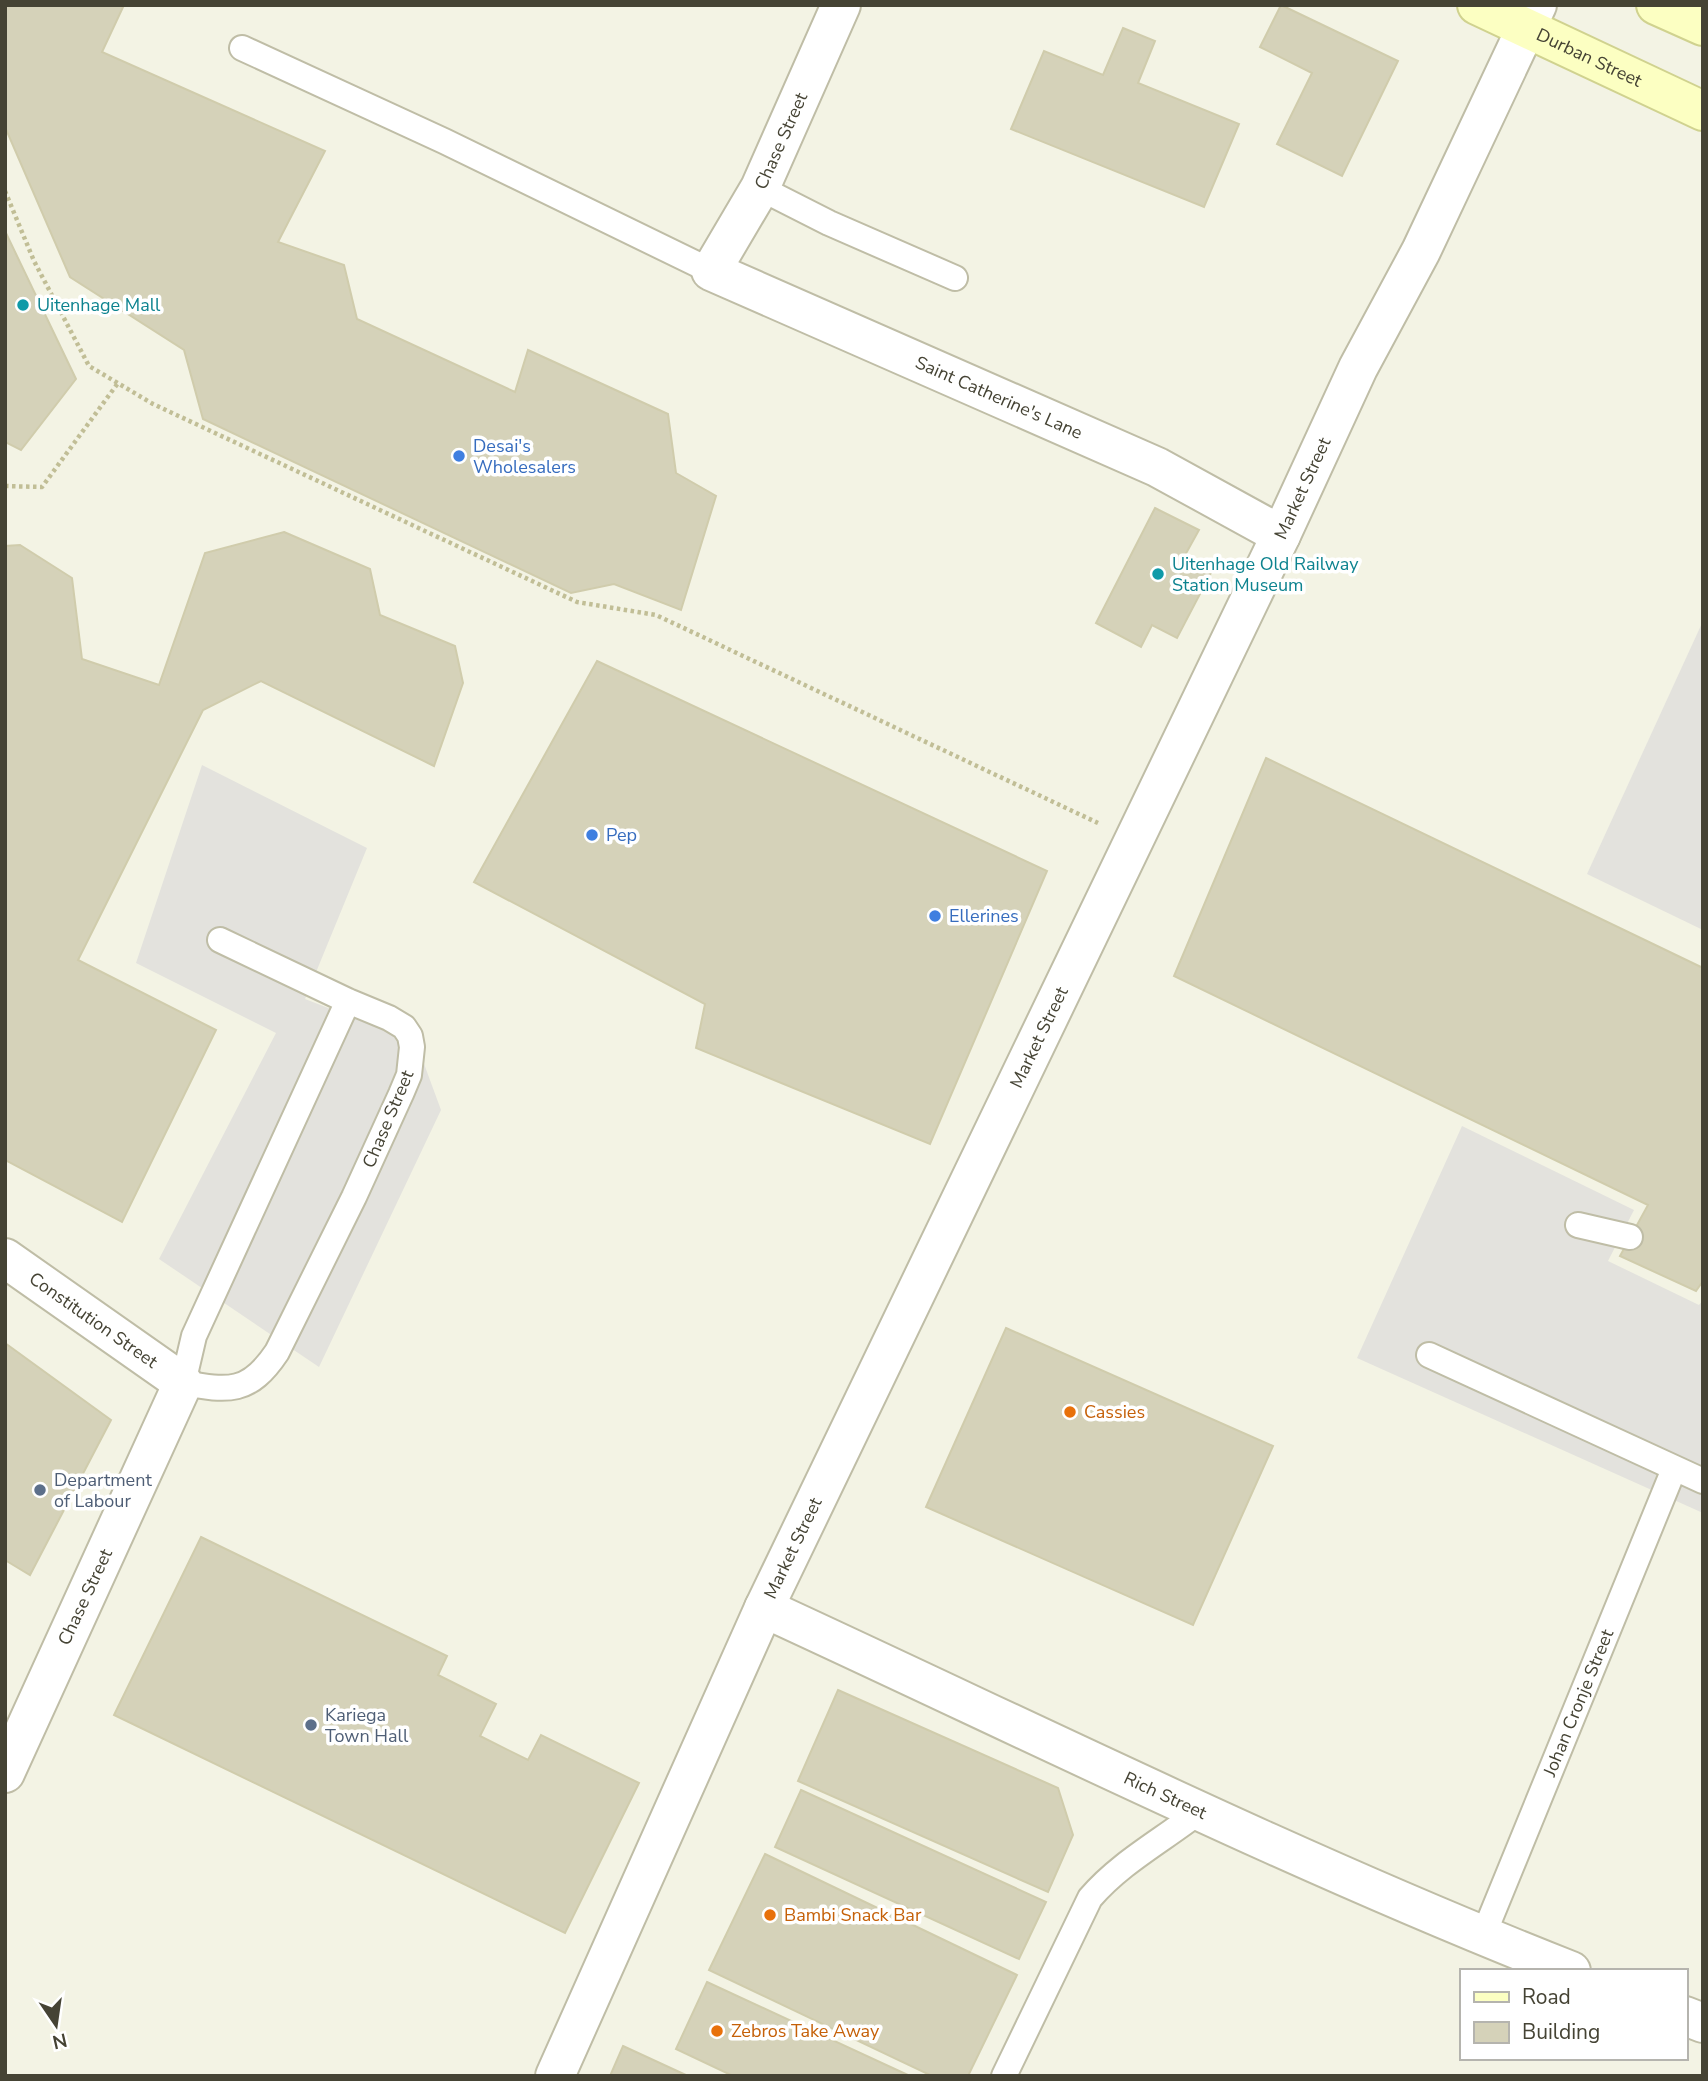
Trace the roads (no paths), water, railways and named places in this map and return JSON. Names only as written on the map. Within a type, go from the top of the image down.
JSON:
[{"type":"street","name":"Chase Street","points":[[711,271],[760,188],[841,5]]},
{"type":"street","name":"Durban Street","points":[[1477,5],[1531,16],[1703,111]]},
{"type":"street","points":[[1656,5],[1703,26]]},
{"type":"street","name":"Market Street","points":[[555,2076],[764,1608],[1281,535],[1358,368],[1421,251],[1531,16]]},
{"type":"street","name":"Saint Catherine's Lane","points":[[711,271],[1157,467],[1281,535]]},
{"type":"street","name":"Constitution Street","points":[[5,1258],[183,1383]]},
{"type":"street","name":"Chase Street","points":[[5,1773],[183,1383]]},
{"type":"street","name":"Rich Street","points":[[764,1608],[1200,1811],[1482,1936],[1566,1969]]},
{"type":"lane","points":[[242,48],[444,141],[711,271]]},
{"type":"lane","points":[[760,188],[829,223],[955,278]]},
{"type":"lane","points":[[220,940],[348,1001]]},
{"type":"lane","name":"Chase Street","points":[[348,1001],[389,1018],[404,1027],[410,1035],[412,1062],[405,1085],[354,1197],[267,1366],[251,1382],[238,1387],[220,1388],[183,1383],[194,1336],[348,1001]]},
{"type":"lane","points":[[1578,1225],[1630,1237]]},
{"type":"lane","points":[[1429,1355],[1703,1481]]},
{"type":"lane","name":"Johan Cronje Street","points":[[1482,1936],[1674,1469]]},
{"type":"lane","points":[[1004,2076],[1090,1898],[1108,1877],[1200,1811]]},
{"type":"place","name":"Uitenhage Mall","points":[[23,305]]},
{"type":"place","name":"Desai's Wholesalers","points":[[459,456]]},
{"type":"place","name":"Uitenhage Old Railway Station Museum","points":[[1158,574]]},
{"type":"place","name":"Pep","points":[[592,835]]},
{"type":"place","name":"Ellerines","points":[[935,916]]},
{"type":"place","name":"Cassies","points":[[1070,1412]]},
{"type":"place","name":"Department of Labour","points":[[40,1490]]},
{"type":"place","name":"Kariega Town Hall","points":[[311,1725]]},
{"type":"place","name":"Bambi Snack Bar","points":[[770,1915]]},
{"type":"place","name":"Zebros Take Away","points":[[717,2031]]}]
